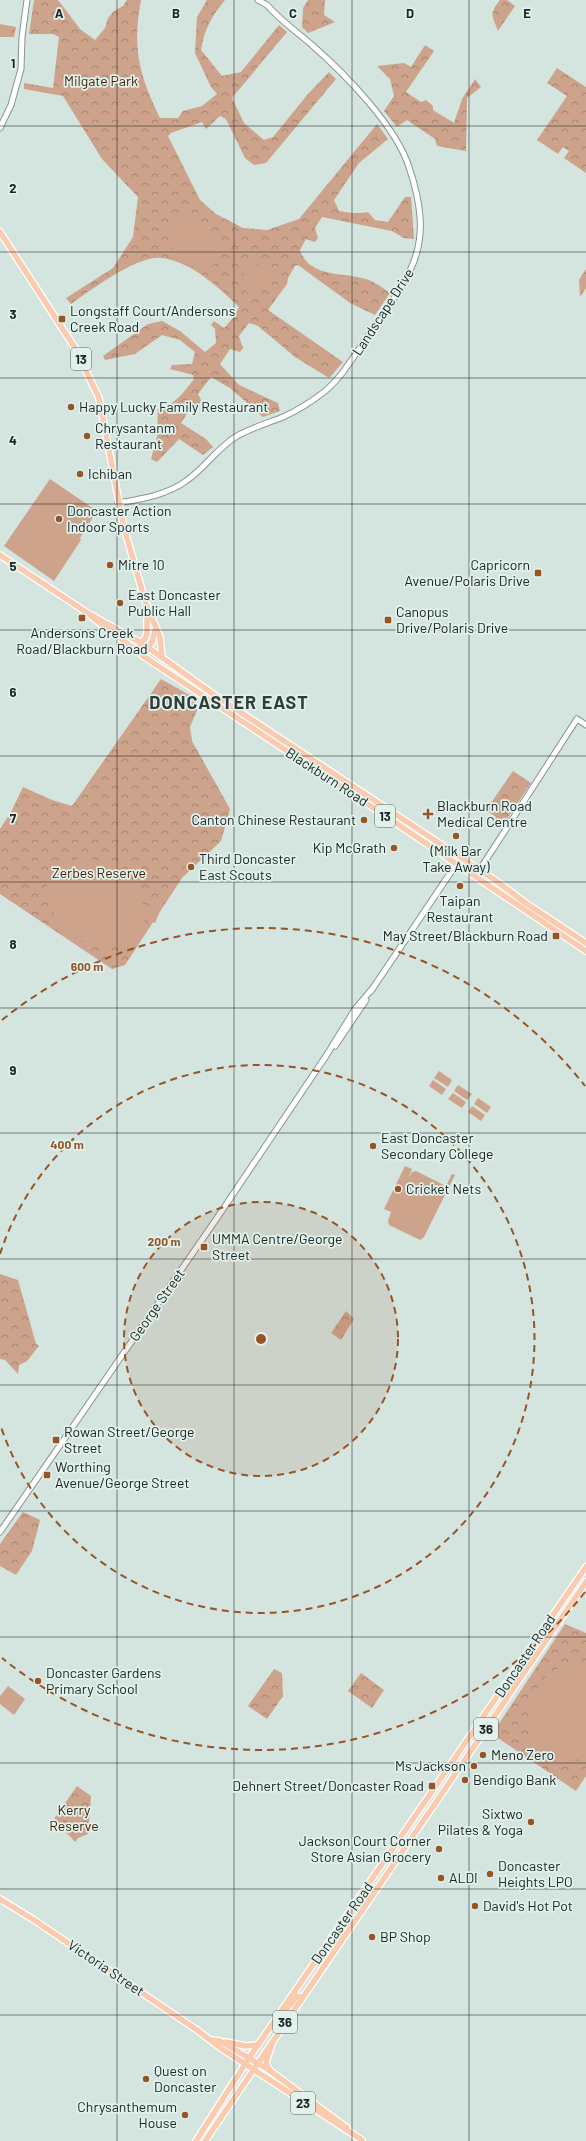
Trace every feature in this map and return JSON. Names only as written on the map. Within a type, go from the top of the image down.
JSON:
[{"type":"main road","name":"13","points":[[0,232],[64,330],[88,373],[99,398],[107,432],[118,503],[146,604],[160,637],[162,658]]},
{"type":"main road","name":"Blackburn Road","points":[[0,555],[89,614],[143,644],[479,869],[586,943]]},
{"type":"main road","name":"13","points":[[138,652],[143,644],[148,628],[146,604]]},
{"type":"main road","name":"Blackburn Road","points":[[89,614],[100,625],[143,656],[348,791],[586,952]]},
{"type":"main road","points":[[143,656],[149,648],[156,626]]},
{"type":"main road","points":[[348,791],[352,785]]},
{"type":"main road","name":"Doncaster Road","points":[[196,2141],[249,2058],[586,1567]]},
{"type":"main road","name":"Doncaster Road","points":[[206,2138],[586,1582]]},
{"type":"main road","points":[[554,1613],[563,1615]]},
{"type":"main road","name":"Victoria Street","points":[[0,1899],[34,1920],[211,2040],[222,2050],[245,2064]]},
{"type":"main road","points":[[312,1967],[318,1968],[331,1948],[343,1936]]},
{"type":"main road","points":[[275,2020],[283,2015],[297,1996],[302,1998]]},
{"type":"main road","points":[[269,2070],[266,2062],[267,2056],[276,2035]]},
{"type":"main road","name":"Victoria Street","points":[[211,2040],[220,2041],[249,2058]]},
{"type":"main road","points":[[220,2041],[246,2046],[258,2045]]},
{"type":"main road","name":"23","points":[[249,2058],[269,2070],[362,2141]]},
{"type":"main road","name":"23","points":[[245,2064],[332,2123],[362,2141]]},
{"type":"main road","points":[[202,2132],[206,2138]]},
{"type":"street","points":[[0,128],[11,105],[21,70],[22,37],[27,0]]},
{"type":"street","name":"Landscape Drive","points":[[118,503],[159,494],[186,481],[228,442],[238,436],[296,411],[322,394],[342,374],[394,299],[412,271],[418,254],[420,210],[409,166],[398,142],[362,96],[331,64],[267,5],[258,0]]},
{"type":"street","points":[[475,877],[570,732],[583,722]]},
{"type":"street","name":"George Street","points":[[0,1532],[326,1056],[349,1026],[372,989],[461,857]]},
{"type":"green space","name":"Milgate Park","points":[[34,0],[58,0],[80,29],[95,40],[105,28],[108,18],[114,11],[123,6],[127,0],[141,0],[137,33],[139,61],[147,88],[160,118],[178,118],[183,111],[202,106],[217,94],[211,87],[195,53],[197,17],[207,0],[225,0],[209,23],[201,50],[222,76],[241,72],[279,25],[287,32],[232,98],[244,123],[264,140],[273,137],[308,94],[329,72],[336,79],[266,163],[254,165],[245,158],[226,119],[220,116],[206,129],[202,122],[171,133],[168,136],[200,200],[216,214],[243,228],[267,230],[299,219],[377,124],[388,139],[359,163],[334,200],[339,211],[354,213],[368,212],[375,220],[388,222],[405,197],[411,197],[414,239],[404,238],[392,231],[322,217],[315,228],[318,238],[315,242],[306,239],[300,250],[304,259],[319,270],[366,279],[376,283],[390,293],[375,315],[350,303],[298,265],[295,266],[288,278],[287,284],[268,310],[343,362],[329,378],[295,357],[258,326],[249,323],[239,336],[243,348],[240,352],[230,349],[220,364],[239,385],[278,403],[280,411],[263,417],[230,388],[211,377],[198,394],[201,400],[199,405],[190,409],[181,423],[206,439],[213,447],[203,455],[179,439],[157,462],[151,459],[157,437],[158,409],[174,402],[194,379],[193,375],[170,369],[172,365],[192,364],[195,352],[180,340],[162,335],[135,354],[105,360],[103,356],[148,324],[162,321],[180,331],[205,352],[216,343],[215,329],[211,325],[214,321],[224,328],[233,318],[239,307],[214,284],[195,270],[163,258],[153,258],[128,267],[102,282],[71,304],[66,298],[113,268],[133,237],[138,197],[102,159],[63,96],[24,89],[24,83],[53,88],[59,37],[53,34],[29,34]]},
{"type":"green space","points":[[308,0],[325,0],[324,15],[335,22],[308,33],[302,27],[303,8]]},
{"type":"green space","points":[[500,0],[507,0],[515,6],[498,31],[494,21],[493,12]]},
{"type":"green space","points":[[0,24],[16,27],[14,37],[0,37]]},
{"type":"green space","points":[[425,45],[434,51],[406,92],[421,102],[426,100],[433,106],[433,110],[454,123],[462,99],[475,79],[481,87],[467,98],[466,151],[437,146],[435,139],[407,120],[397,127],[384,111],[394,96],[390,79],[377,66],[404,63],[411,67]]},
{"type":"green space","points":[[557,68],[586,87],[586,173],[564,158],[569,151],[563,147],[558,154],[537,140],[567,96],[547,83]]},
{"type":"green space","points":[[187,212],[200,220],[220,246],[217,259],[211,267],[203,269],[194,267],[185,261],[177,254],[167,235],[180,216]]},
{"type":"green space","points":[[251,261],[270,273],[255,298],[246,292],[249,286],[239,281]]},
{"type":"green space","points":[[586,269],[586,288],[580,297],[579,280]]},
{"type":"green space","points":[[50,479],[97,511],[80,538],[81,540],[54,581],[4,546]]},
{"type":"green space","name":"Zerbes Reserve","points":[[161,679],[193,697],[198,708],[190,727],[192,741],[230,809],[221,841],[182,878],[125,965],[112,969],[0,894],[0,829],[11,812],[23,787],[52,800],[72,806]]},
{"type":"green space","points":[[513,771],[531,783],[502,826],[495,821],[496,817],[486,810]]},
{"type":"green space","points":[[77,859],[97,861],[110,866],[123,875],[138,892],[143,902],[145,923],[140,933],[132,941],[112,948],[92,945],[73,934],[58,919],[49,901],[47,883],[56,869]]},
{"type":"green space","points":[[158,896],[165,899],[155,923],[147,920]]},
{"type":"green space","points":[[439,1071],[452,1080],[448,1087],[434,1078]]},
{"type":"green space","points":[[433,1080],[446,1089],[442,1095],[429,1086]]},
{"type":"green space","points":[[458,1085],[472,1094],[467,1100],[454,1091]]},
{"type":"green space","points":[[453,1093],[466,1102],[462,1108],[448,1099]]},
{"type":"green space","points":[[478,1098],[491,1107],[487,1113],[474,1104]]},
{"type":"green space","points":[[472,1106],[485,1115],[481,1121],[468,1112]]},
{"type":"green space","points":[[405,1166],[412,1169],[408,1179],[412,1172],[416,1171],[446,1186],[452,1174],[455,1175],[424,1237],[420,1240],[389,1225],[388,1221],[391,1212],[384,1209]]},
{"type":"green space","points":[[0,1274],[18,1280],[36,1344],[39,1346],[27,1361],[19,1365],[18,1374],[5,1360],[0,1359]]},
{"type":"green space","points":[[346,1311],[354,1319],[341,1340],[331,1333]]},
{"type":"green space","points":[[23,1512],[40,1520],[32,1551],[16,1575],[0,1566],[0,1544]]},
{"type":"green space","points":[[565,1624],[586,1633],[586,1776],[576,1791],[492,1734]]},
{"type":"green space","points":[[574,1666],[586,1668],[586,1753],[563,1766],[545,1764],[533,1751],[528,1732],[529,1709],[537,1688],[552,1673]]},
{"type":"green space","points":[[274,1669],[282,1673],[283,1696],[267,1719],[248,1706]]},
{"type":"green space","points":[[361,1673],[384,1690],[372,1708],[348,1691]]},
{"type":"green space","points":[[8,1686],[25,1699],[14,1715],[0,1704],[0,1696]]},
{"type":"green space","name":"Kerry Reserve","points":[[77,1786],[91,1796],[88,1834],[78,1838],[75,1842],[54,1819]]},
{"type":"place","name":"Longstaff Court/Andersons Creek Road","points":[[62,319]]},
{"type":"place","name":"Happy Lucky Family Restaurant","points":[[71,407]]},
{"type":"place","name":"Chrysantanm Restaurant","points":[[87,436]]},
{"type":"place","name":"Ichiban","points":[[80,474]]},
{"type":"place","name":"Doncaster Action Indoor Sports","points":[[59,519]]},
{"type":"place","name":"Mitre 10","points":[[110,565]]},
{"type":"place","name":"Capricorn Avenue/Polaris Drive","points":[[538,573]]},
{"type":"place","name":"East Doncaster Public Hall","points":[[120,603]]},
{"type":"place","name":"Andersons Creek Road/Blackburn Road","points":[[82,618]]},
{"type":"place","name":"Canopus Drive/Polaris Drive","points":[[388,620]]},
{"type":"place","name":"Blackburn Road Medical Centre","points":[[428,814]]},
{"type":"place","name":"Canton Chinese Restaurant","points":[[364,820]]},
{"type":"place","name":"(Milk Bar Take Away)","points":[[456,836]]},
{"type":"place","name":"Kip McGrath","points":[[394,848]]},
{"type":"place","name":"Third Doncaster East Scouts","points":[[191,867]]},
{"type":"place","name":"Taipan Restaurant","points":[[460,886]]},
{"type":"place","name":"May Street/Blackburn Road","points":[[556,936]]},
{"type":"place","name":"East Doncaster Secondary College","points":[[373,1146]]},
{"type":"place","name":"Cricket Nets","points":[[398,1189]]},
{"type":"place","name":"UMMA Centre/George Street","points":[[204,1247]]},
{"type":"place","name":"Rowan Street/George Street","points":[[56,1440]]},
{"type":"place","name":"Worthing Avenue/George Street","points":[[47,1475]]},
{"type":"place","name":"Doncaster Gardens Primary School","points":[[38,1681]]},
{"type":"place","name":"Meno Zero","points":[[483,1755]]},
{"type":"place","name":"Ms Jackson","points":[[474,1766]]},
{"type":"place","name":"Bendigo Bank","points":[[465,1780]]},
{"type":"place","name":"Dehnert Street/Doncaster Road","points":[[432,1786]]},
{"type":"place","name":"Sixtwo Pilates & Yoga","points":[[531,1822]]},
{"type":"place","name":"Jackson Court Corner Store Asian Grocery","points":[[439,1849]]},
{"type":"place","name":"Doncaster Heights LPO","points":[[490,1874]]},
{"type":"place","name":"ALDI","points":[[441,1878]]},
{"type":"place","name":"David's Hot Pot","points":[[475,1906]]},
{"type":"place","name":"BP Shop","points":[[372,1937]]},
{"type":"place","name":"Quest on Doncaster","points":[[146,2079]]},
{"type":"place","name":"Chrysanthemum House","points":[[185,2115]]},
{"type":"district","name":"DONCASTER EAST","points":[[229,703]]}]
